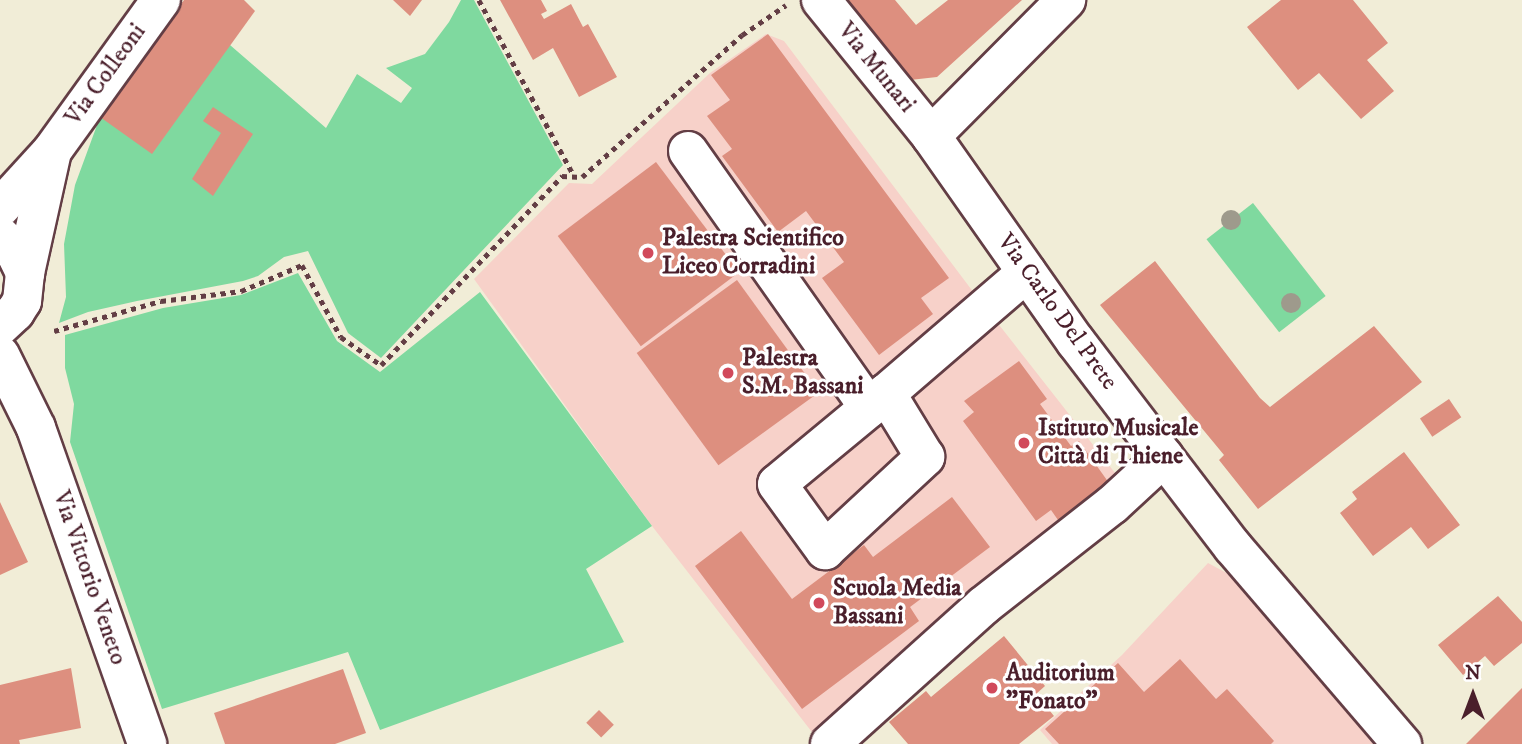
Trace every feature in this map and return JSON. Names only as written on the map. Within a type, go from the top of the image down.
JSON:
[{"type":"street","name":"Via Colleoni","points":[[0,208],[52,151],[160,0]]},
{"type":"street","name":"Via Munari","points":[[821,0],[931,136]]},
{"type":"street","points":[[931,136],[1066,0]]},
{"type":"street","name":"Via Carlo Del Prete","points":[[931,136],[1027,272],[1233,547],[1402,744]]},
{"type":"street","name":"Via Colleoni","points":[[8,319],[22,300],[25,273],[52,151]]},
{"type":"street","points":[[688,151],[877,400],[1027,272]]},
{"type":"street","points":[[0,236],[13,247],[25,273]]},
{"type":"street","name":"Via Vittorio Veneto","points":[[8,319],[17,345],[31,412],[147,744]]},
{"type":"street","name":"Via Vittorio Veneto","points":[[0,355],[31,412]]},
{"type":"street","points":[[830,744],[983,606],[1112,505],[1164,457]]},
{"type":"path","points":[[480,0],[573,174]]},
{"type":"path","points":[[54,331],[161,300],[241,290],[302,265],[341,337],[381,365],[562,176],[573,174],[582,177],[742,36],[792,0]]},
{"type":"shaded area","points":[[766,34],[784,41],[971,289],[1119,478],[815,736],[652,526],[474,279],[569,183],[592,184],[710,73]]},
{"type":"shaded area","points":[[1208,563],[1234,577],[1305,656],[1375,744],[1052,744],[1040,730],[1122,655]]},
{"type":"green space","points":[[461,0],[474,0],[563,165],[381,358],[348,333],[308,251],[284,257],[258,276],[243,281],[88,312],[59,323],[66,297],[64,244],[75,185],[100,117],[230,45],[326,128],[357,74],[401,103],[412,88],[386,68],[425,54],[449,22]]},
{"type":"green space","points":[[1253,203],[1326,296],[1279,332],[1207,239]]},
{"type":"green space","points":[[298,273],[337,341],[380,372],[480,292],[652,526],[586,569],[624,642],[380,730],[348,652],[162,709],[70,442],[74,404],[65,368],[65,335],[163,308],[241,295]]},
{"type":"building","points":[[184,0],[244,0],[255,11],[152,154],[100,117]]},
{"type":"building","points":[[393,0],[422,0],[410,16]]},
{"type":"building","points":[[500,0],[541,0],[547,11],[541,14],[544,19],[571,4],[583,27],[588,24],[617,77],[579,97],[553,48],[533,60]]},
{"type":"building","points":[[845,0],[895,0],[916,25],[948,0],[1022,0],[937,77],[910,80]]},
{"type":"building","points":[[1281,0],[1353,0],[1388,43],[1367,60],[1394,91],[1361,119],[1319,73],[1298,90],[1247,27]]},
{"type":"building","points":[[768,34],[949,278],[921,298],[933,314],[879,355],[822,278],[844,262],[806,211],[778,232],[722,156],[732,149],[707,116],[730,100],[711,75]]},
{"type":"building","points":[[213,107],[253,134],[213,196],[192,179],[221,133],[203,121]]},
{"type":"building","name":"Palestra Scientifico Liceo Corradini","points":[[656,162],[739,272],[641,346],[558,236]]},
{"type":"building","points":[[1155,261],[1260,398],[1270,407],[1374,326],[1422,382],[1258,509],[1219,460],[1224,455],[1100,305]]},
{"type":"building","name":"Palestra S.M. Bassani","points":[[737,280],[819,392],[718,465],[637,353]]},
{"type":"building","name":"Istituto Musicale Città di Thiene","points":[[1019,361],[1047,399],[1040,404],[1071,446],[1079,441],[1109,483],[1058,520],[1051,510],[1036,521],[963,421],[974,412],[964,401]]},
{"type":"building","points":[[1449,399],[1461,417],[1432,437],[1420,419]]},
{"type":"building","points":[[1404,452],[1460,525],[1428,549],[1411,527],[1373,556],[1340,513],[1357,499],[1352,492]]},
{"type":"building","name":"Scuola Media Bassani","points":[[952,497],[990,547],[910,607],[919,621],[802,709],[695,566],[741,531],[792,599],[864,545],[873,557]]},
{"type":"building","points":[[0,502],[28,562],[0,575]]},
{"type":"building","points":[[1498,596],[1522,622],[1522,643],[1494,666],[1485,656],[1463,675],[1438,645]]},
{"type":"building","name":"Auditorium \"Fonato\"","points":[[1004,636],[1045,686],[1036,694],[1054,716],[1019,744],[908,744],[889,722],[926,691],[931,697]]},
{"type":"building","points":[[1180,659],[1216,699],[1227,689],[1274,741],[1271,744],[1059,744],[1045,729],[1118,663],[1144,692]]},
{"type":"building","points":[[71,668],[81,728],[19,740],[20,744],[0,744],[0,685]]},
{"type":"building","points":[[343,669],[366,733],[335,744],[225,744],[214,713]]},
{"type":"building","points":[[1522,688],[1522,744],[1466,744]]},
{"type":"building","points":[[599,710],[614,725],[601,738],[586,723]]},
{"type":"place","name":"Palestra Scientifico Liceo Corradini","points":[[648,253]]},
{"type":"place","name":"Palestra S.M. Bassani","points":[[728,373]]},
{"type":"place","name":"Istituto Musicale Città di Thiene","points":[[1024,443]]},
{"type":"place","name":"Scuola Media Bassani","points":[[819,603]]},
{"type":"place","name":"Auditorium \"Fonato\"","points":[[992,688]]}]
